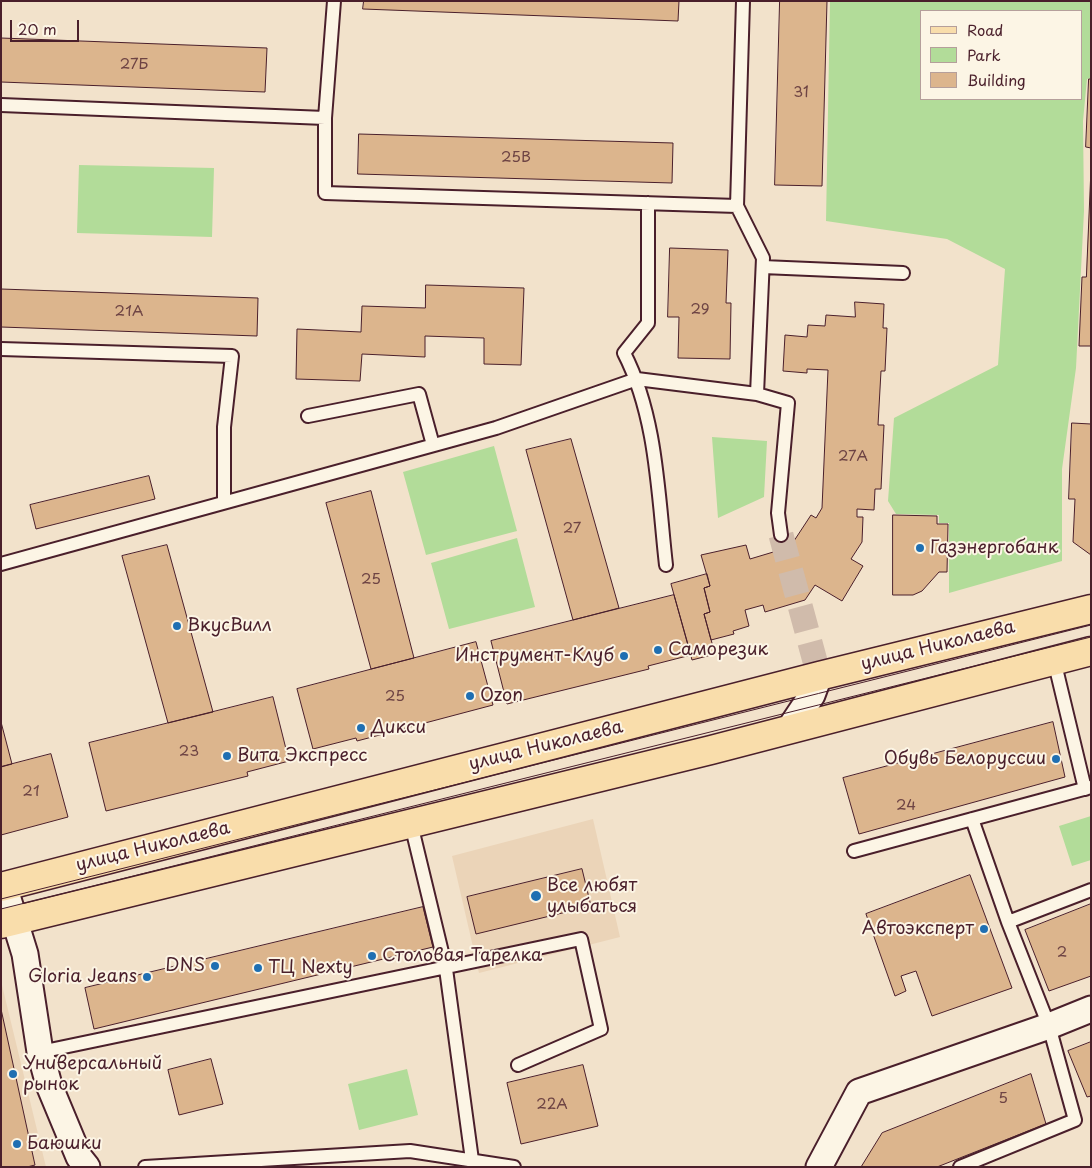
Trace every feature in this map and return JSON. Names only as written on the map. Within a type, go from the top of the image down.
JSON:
[{"type":"main road","name":"улица Николаева","points":[[2,886],[819,676],[1091,609]]},
{"type":"main road","points":[[8,923],[411,824],[1091,651]]},
{"type":"street","points":[[790,728],[812,695],[819,676]]},
{"type":"street","points":[[2,886],[8,923],[25,954],[40,1052],[48,1085],[80,1163]]},
{"type":"street","points":[[819,1167],[859,1092],[1049,1026],[1091,1008]]},
{"type":"lane","points":[[334,1],[325,118],[325,193],[737,206]]},
{"type":"lane","points":[[743,1],[737,206],[763,258],[757,394]]},
{"type":"lane","points":[[1,105],[325,118]]},
{"type":"lane","points":[[648,203],[648,323],[624,353],[637,379],[651,437],[666,566]]},
{"type":"lane","points":[[763,267],[903,273]]},
{"type":"lane","points":[[1,349],[232,356],[224,427],[224,502]]},
{"type":"lane","points":[[1,564],[496,428],[637,379],[757,394],[788,403],[778,513],[781,534]]},
{"type":"lane","points":[[308,416],[419,394],[433,445]]},
{"type":"lane","points":[[854,851],[1088,788],[1054,660]]},
{"type":"lane","points":[[960,1167],[1075,1120],[1049,1026],[1008,922],[972,819]]},
{"type":"lane","points":[[411,824],[446,969],[472,1160]]},
{"type":"lane","points":[[1008,922],[1091,890]]},
{"type":"lane","points":[[40,1052],[446,969],[581,939],[600,1030],[518,1065]]},
{"type":"lane","points":[[145,1167],[251,1164],[410,1151],[436,1161],[472,1160],[514,1167]]},
{"type":"shaded area","name":"Все любят улыбаться","points":[[593,819],[620,937],[479,973],[452,856]]},
{"type":"shaded area","name":"Универсальный рынок","points":[[1,981],[46,1167],[1,1167]]},
{"type":"green space","points":[[830,1],[1091,1],[1091,78],[1087,79],[1083,121],[1084,211],[1076,368],[1062,469],[1062,561],[949,593],[949,523],[939,523],[939,515],[896,514],[888,501],[894,418],[998,365],[1005,269],[947,239],[826,221]]},
{"type":"green space","points":[[79,165],[214,168],[212,237],[77,233]]},
{"type":"green space","points":[[712,437],[767,441],[764,497],[718,518]]},
{"type":"green space","points":[[494,446],[517,531],[426,555],[403,472]]},
{"type":"green space","points":[[517,538],[535,607],[449,629],[431,563]]},
{"type":"green space","points":[[1091,816],[1091,860],[1072,866],[1059,826]]},
{"type":"green space","points":[[407,1069],[418,1115],[359,1130],[348,1084]]},
{"type":"building","points":[[364,1],[679,1],[678,21],[363,9]]},
{"type":"building","points":[[780,1],[827,1],[822,186],[775,185]]},
{"type":"building","points":[[1,38],[267,48],[265,92],[1,82]]},
{"type":"building","points":[[1089,79],[1091,79],[1091,148],[1086,147]]},
{"type":"building","points":[[359,134],[673,143],[672,183],[358,174]]},
{"type":"building","points":[[1091,169],[1091,346],[1079,346],[1082,277],[1086,277]]},
{"type":"building","points":[[670,248],[728,250],[726,303],[731,303],[730,359],[678,358],[679,317],[668,317]]},
{"type":"building","points":[[426,285],[524,288],[521,365],[484,364],[484,338],[425,336],[425,357],[362,354],[360,381],[296,379],[297,329],[361,332],[362,306],[425,308]]},
{"type":"building","points":[[1,289],[258,298],[257,336],[1,327]]},
{"type":"building","points":[[855,302],[884,304],[883,328],[887,328],[885,371],[881,371],[878,425],[884,425],[881,489],[875,489],[874,510],[857,509],[857,517],[863,517],[862,542],[851,559],[863,566],[842,601],[815,585],[805,600],[765,612],[763,605],[745,610],[749,626],[733,631],[734,634],[711,640],[704,614],[710,612],[704,588],[710,586],[701,555],[746,545],[750,559],[790,547],[811,515],[816,518],[822,508],[828,370],[807,369],[807,373],[783,371],[785,335],[807,337],[808,325],[825,326],[826,315],[855,317]]},
{"type":"building","points":[[1072,423],[1091,424],[1091,555],[1073,542],[1075,499],[1069,499]]},
{"type":"building","points":[[571,439],[619,608],[573,620],[526,450]]},
{"type":"building","points":[[149,476],[155,499],[36,529],[30,505]]},
{"type":"building","points":[[371,491],[414,658],[371,669],[326,503]]},
{"type":"building","name":"Газэнергобанк","points":[[893,515],[937,516],[937,524],[948,524],[947,572],[939,572],[922,591],[913,595],[893,595]]},
{"type":"building","points":[[167,545],[213,712],[168,723],[122,556]]},
{"type":"building","points":[[707,574],[710,586],[704,588],[710,612],[704,614],[715,654],[692,660],[671,584]]},
{"type":"building","points":[[674,595],[691,655],[648,666],[649,669],[507,704],[491,641]]},
{"type":"building","points":[[476,642],[493,705],[357,741],[356,738],[313,749],[297,689]]},
{"type":"building","points":[[273,697],[289,761],[247,772],[248,776],[106,811],[89,743]]},
{"type":"building","points":[[1,722],[12,764],[1,767]]},
{"type":"building","points":[[1053,722],[1065,777],[859,834],[843,778]]},
{"type":"building","points":[[51,754],[68,817],[1,835],[1,767]]},
{"type":"building","points":[[582,869],[591,906],[476,934],[467,897]]},
{"type":"building","points":[[970,875],[1012,988],[932,1016],[916,971],[901,976],[906,991],[895,996],[866,914]]},
{"type":"building","points":[[1091,904],[1091,976],[1049,991],[1025,930]]},
{"type":"building","points":[[423,907],[433,947],[94,1029],[85,988]]},
{"type":"building","name":"Универсальный рынок","points":[[1,1009],[35,1165],[27,1167],[1,1167]]},
{"type":"building","points":[[1091,1042],[1091,1096],[1087,1097],[1068,1051]]},
{"type":"building","points":[[211,1059],[223,1104],[179,1115],[168,1070]]},
{"type":"building","points":[[583,1065],[598,1126],[521,1144],[507,1083]]},
{"type":"building","points":[[1031,1074],[1046,1124],[937,1167],[861,1167],[882,1133]]},
{"type":"tunnel","points":[[781,535],[819,676]]},
{"type":"tram line","points":[[1,899],[1091,625]]},
{"type":"tram line","points":[[1,909],[1091,637]]},
{"type":"place","name":"Газэнергобанк","points":[[920,548]]},
{"type":"place","name":"ВкусВилл","points":[[177,626]]},
{"type":"place","name":"Саморезик","points":[[658,650]]},
{"type":"place","name":"Инструмент-Клуб","points":[[624,656]]},
{"type":"place","name":"Ozon","points":[[470,696]]},
{"type":"place","name":"Дикси","points":[[361,728]]},
{"type":"place","name":"Вита Экспресс","points":[[227,756]]},
{"type":"place","name":"Обувь Белоруссии","points":[[1056,759]]},
{"type":"place","name":"Все любят улыбаться","points":[[536,896]]},
{"type":"place","name":"Автоэксперт","points":[[984,929]]},
{"type":"place","name":"Столовая Тарелка","points":[[372,956]]},
{"type":"place","name":"DNS","points":[[215,966]]},
{"type":"place","name":"ТЦ Nexty","points":[[258,968]]},
{"type":"place","name":"Gloria Jeans","points":[[147,977]]},
{"type":"place","name":"Универсальный рынок","points":[[13,1074]]},
{"type":"place","name":"Баюшки","points":[[17,1144]]}]
